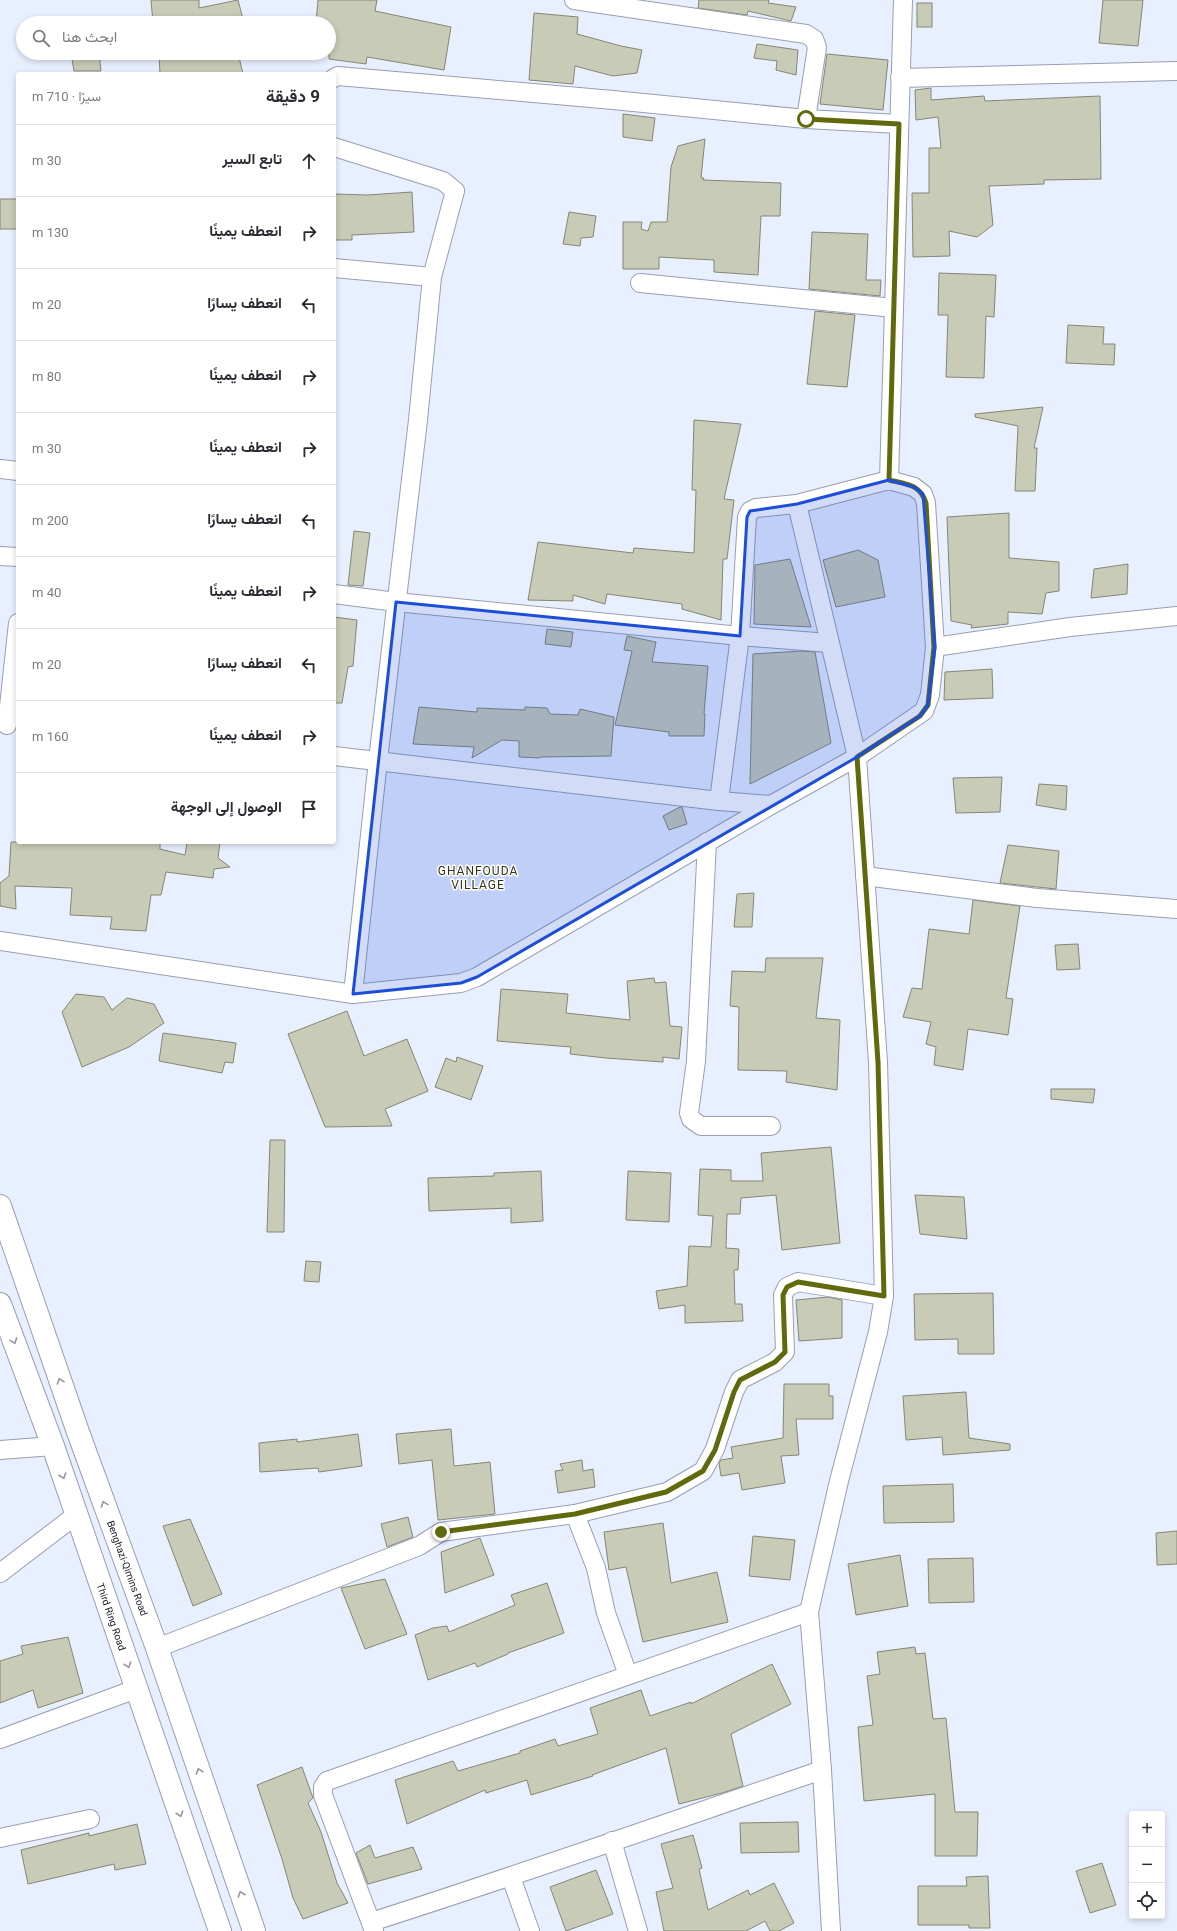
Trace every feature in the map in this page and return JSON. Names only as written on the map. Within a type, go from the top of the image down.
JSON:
[{"type":"main road","name":"Benghazi-Qimins Road","points":[[0,1206],[78,1432],[157,1648],[254,1931]]},
{"type":"main road","name":"Third Ring Road","points":[[0,1304],[53,1446],[220,1931]]},
{"type":"street","points":[[574,0],[806,34],[814,39],[817,47],[806,119]]},
{"type":"street","points":[[889,480],[903,0]]},
{"type":"street","points":[[900,78],[1177,71]]},
{"type":"street","points":[[336,77],[613,100],[806,119],[899,124]]},
{"type":"street","points":[[336,148],[443,181],[455,191],[432,277],[418,420],[378,760],[353,994]]},
{"type":"street","points":[[336,268],[432,277]]},
{"type":"street","points":[[640,283],[894,308]]},
{"type":"street","points":[[0,469],[16,472]]},
{"type":"street","points":[[0,941],[353,994],[461,983],[477,977],[707,842],[857,757],[924,711],[930,695],[934,647],[926,503],[923,494],[914,487],[889,480],[797,504],[756,508],[750,511],[747,517],[740,636],[719,801]]},
{"type":"street","points":[[797,504],[857,757],[878,1062],[884,1296],[878,1332],[838,1481],[809,1612],[822,1770],[831,1931]]},
{"type":"street","points":[[0,556],[16,557]]},
{"type":"street","points":[[336,594],[396,602],[740,636],[829,643]]},
{"type":"street","points":[[934,647],[1070,627],[1177,616]]},
{"type":"street","points":[[8,726],[16,644]]},
{"type":"street","points":[[336,756],[719,801],[771,805]]},
{"type":"street","points":[[707,842],[696,1061],[689,1113],[691,1119],[701,1126],[771,1126]]},
{"type":"street","points":[[865,876],[1037,898],[1177,909]]},
{"type":"street","points":[[157,1648],[419,1546],[441,1532],[575,1514],[666,1492],[703,1471],[715,1450],[734,1392],[740,1380],[775,1362],[785,1352],[783,1295],[787,1287],[798,1282],[884,1296]]},
{"type":"street","points":[[0,1450],[53,1446]]},
{"type":"street","points":[[575,1514],[596,1568],[606,1613],[628,1675]]},
{"type":"street","points":[[0,1573],[76,1515]]},
{"type":"street","points":[[809,1612],[327,1781],[323,1787],[323,1795],[372,1927],[612,1841],[822,1770]]},
{"type":"street","points":[[0,1739],[136,1689]]},
{"type":"street","points":[[0,1838],[90,1819]]},
{"type":"street","points":[[612,1841],[638,1931]]},
{"type":"street","points":[[511,1878],[530,1931]]},
{"type":"highlighted area","points":[[889,480],[914,487],[923,494],[935,647],[928,705],[920,716],[857,757],[477,977],[461,983],[353,994],[396,602],[740,636],[747,517],[750,511],[797,504]]},
{"type":"building","points":[[151,0],[199,0],[199,8],[238,0],[242,16],[152,16]]},
{"type":"building","points":[[318,0],[377,0],[375,11],[451,27],[444,70],[367,57],[366,64],[336,60],[336,16],[317,16]]},
{"type":"building","points":[[699,0],[769,0],[768,3],[796,7],[791,21],[748,11],[747,15],[698,8]]},
{"type":"building","points":[[1103,0],[1143,0],[1138,46],[1099,43]]},
{"type":"building","points":[[917,3],[932,3],[932,27],[917,27]]},
{"type":"building","points":[[534,13],[578,17],[577,34],[642,50],[637,73],[613,76],[575,66],[573,84],[529,80]]},
{"type":"building","points":[[757,44],[798,50],[796,75],[776,70],[777,61],[754,58]]},
{"type":"building","points":[[827,54],[888,60],[883,110],[820,104]]},
{"type":"building","points":[[72,60],[100,60],[101,71],[74,71]]},
{"type":"building","points":[[159,60],[240,60],[243,72],[160,72]]},
{"type":"building","points":[[931,88],[931,100],[984,96],[985,101],[1100,96],[1101,179],[1044,180],[1044,184],[989,186],[993,225],[977,237],[949,231],[950,256],[913,257],[912,193],[929,193],[929,148],[941,148],[938,117],[916,120],[915,90]]},
{"type":"building","points":[[623,114],[655,118],[652,141],[623,137]]},
{"type":"building","points":[[705,139],[701,178],[704,178],[703,180],[781,183],[780,216],[761,216],[758,275],[714,272],[714,260],[659,257],[659,269],[623,269],[623,222],[642,222],[641,229],[648,231],[651,222],[667,222],[671,167],[678,146]]},
{"type":"building","points":[[412,192],[414,232],[352,235],[352,240],[336,240],[336,194],[367,195]]},
{"type":"building","points":[[0,199],[16,199],[16,229],[0,229]]},
{"type":"building","points":[[569,212],[596,216],[593,237],[581,238],[580,246],[563,244]]},
{"type":"building","points":[[812,232],[868,234],[866,280],[881,280],[880,296],[809,289]]},
{"type":"building","points":[[939,273],[996,275],[994,317],[986,316],[984,378],[946,377],[948,315],[938,315]]},
{"type":"building","points":[[815,311],[855,315],[847,387],[807,384]]},
{"type":"building","points":[[1068,325],[1104,327],[1103,344],[1115,344],[1114,365],[1066,363]]},
{"type":"building","points":[[1043,407],[1034,448],[1037,448],[1035,491],[1015,491],[1018,426],[975,417],[975,414]]},
{"type":"building","points":[[694,420],[741,424],[724,499],[734,500],[727,559],[723,559],[721,620],[682,609],[682,604],[607,594],[605,604],[573,595],[573,601],[528,600],[538,542],[633,553],[634,548],[694,553],[696,490],[692,490]]},
{"type":"building","points":[[1009,513],[1009,558],[1059,562],[1059,591],[1046,593],[1042,614],[1008,612],[1008,624],[971,628],[972,625],[951,621],[947,517]]},
{"type":"building","points":[[354,531],[370,533],[363,586],[348,585]]},
{"type":"building","points":[[858,550],[878,560],[885,597],[836,607],[823,560]]},
{"type":"building","points":[[790,559],[811,627],[754,624],[755,565]]},
{"type":"building","points":[[1128,564],[1127,594],[1091,598],[1094,569]]},
{"type":"building","points":[[336,617],[357,620],[353,666],[348,667],[342,703],[336,703]]},
{"type":"building","points":[[547,629],[573,632],[571,647],[545,644]]},
{"type":"building","points":[[627,636],[656,642],[652,662],[708,666],[704,714],[704,736],[669,736],[669,732],[615,725],[632,651],[624,650]]},
{"type":"building","points":[[801,651],[815,652],[831,743],[750,784],[753,654]]},
{"type":"building","points":[[992,669],[993,698],[944,700],[945,672]]},
{"type":"building","points":[[419,707],[477,712],[477,708],[525,710],[525,707],[547,708],[550,714],[578,715],[580,709],[614,717],[611,756],[540,758],[519,757],[519,741],[502,740],[472,758],[474,747],[413,744]]},
{"type":"building","points":[[1002,777],[1000,812],[956,813],[953,778]]},
{"type":"building","points":[[1039,784],[1067,786],[1066,810],[1036,805]]},
{"type":"building","points":[[682,807],[687,824],[669,830],[663,816]]},
{"type":"building","points":[[11,842],[16,842],[16,844],[160,844],[160,849],[185,855],[187,844],[220,844],[218,858],[230,867],[214,869],[213,878],[166,872],[161,895],[151,895],[146,931],[110,929],[112,917],[70,915],[72,888],[15,886],[16,909],[0,906],[0,883],[9,876]]},
{"type":"building","points":[[1008,845],[1059,851],[1056,889],[1000,883]]},
{"type":"building","points":[[754,893],[752,927],[734,927],[737,894]]},
{"type":"building","points":[[973,900],[1020,906],[1006,998],[1013,999],[1008,1035],[968,1029],[963,1070],[934,1065],[936,1047],[926,1044],[931,1022],[903,1017],[912,988],[922,989],[929,929],[969,934]]},
{"type":"building","points":[[1078,944],[1080,969],[1057,970],[1055,945]]},
{"type":"building","points":[[766,958],[823,958],[816,1018],[840,1020],[837,1090],[786,1082],[787,1071],[738,1070],[739,1007],[730,1006],[732,971],[765,972]]},
{"type":"building","points":[[654,978],[655,983],[666,982],[670,1026],[682,1027],[679,1059],[663,1057],[663,1062],[606,1058],[570,1054],[571,1047],[497,1041],[501,989],[568,994],[566,1013],[630,1020],[627,981]]},
{"type":"building","points":[[76,994],[104,997],[112,1010],[127,998],[154,1004],[164,1023],[129,1047],[82,1067],[62,1012]]},
{"type":"building","points":[[347,1011],[364,1056],[407,1039],[428,1091],[385,1109],[392,1126],[325,1127],[288,1034]]},
{"type":"building","points":[[163,1033],[236,1043],[233,1063],[225,1062],[222,1073],[159,1061]]},
{"type":"building","points":[[457,1057],[483,1066],[471,1100],[435,1087],[446,1058],[456,1062]]},
{"type":"building","points":[[1051,1089],[1095,1089],[1093,1103],[1051,1099]]},
{"type":"building","points":[[270,1140],[285,1140],[284,1232],[267,1232]]},
{"type":"building","points":[[831,1147],[840,1243],[782,1250],[776,1195],[741,1198],[740,1214],[727,1214],[726,1248],[739,1249],[738,1270],[734,1270],[735,1304],[742,1304],[743,1321],[685,1323],[685,1305],[659,1309],[656,1291],[687,1286],[689,1246],[711,1247],[713,1216],[698,1215],[700,1169],[731,1170],[731,1181],[763,1181],[761,1153]]},
{"type":"building","points":[[541,1171],[543,1221],[511,1223],[511,1208],[429,1211],[428,1178],[494,1176],[494,1173]]},
{"type":"building","points":[[628,1171],[671,1173],[669,1222],[626,1220]]},
{"type":"building","points":[[915,1195],[964,1197],[967,1239],[920,1234]]},
{"type":"building","points":[[306,1261],[321,1262],[319,1282],[304,1281]]},
{"type":"building","points":[[993,1293],[994,1354],[958,1354],[958,1339],[915,1340],[914,1294]]},
{"type":"building","points":[[828,1297],[842,1300],[842,1338],[799,1341],[796,1300]]},
{"type":"building","points":[[784,1384],[829,1384],[829,1396],[833,1396],[833,1419],[796,1419],[799,1455],[781,1456],[785,1483],[742,1490],[739,1473],[721,1476],[719,1463],[721,1460],[733,1458],[731,1447],[783,1438]]},
{"type":"building","points":[[966,1392],[969,1438],[1010,1444],[1010,1450],[943,1455],[942,1437],[906,1440],[903,1396]]},
{"type":"building","points":[[451,1429],[454,1466],[490,1462],[495,1514],[438,1520],[432,1460],[399,1464],[396,1434]]},
{"type":"building","points":[[358,1434],[362,1466],[319,1472],[318,1468],[260,1472],[259,1443],[297,1439],[297,1442]]},
{"type":"building","points":[[582,1460],[583,1471],[593,1469],[595,1487],[558,1493],[555,1471],[563,1470],[560,1464]]},
{"type":"building","points":[[953,1484],[954,1522],[884,1523],[883,1486]]},
{"type":"building","points":[[408,1517],[413,1537],[387,1547],[381,1524]]},
{"type":"building","points":[[190,1519],[222,1594],[193,1606],[163,1526]]},
{"type":"building","points":[[663,1523],[671,1583],[717,1572],[728,1622],[643,1642],[626,1567],[609,1570],[604,1532]]},
{"type":"building","points":[[1177,1531],[1177,1564],[1157,1565],[1156,1533]]},
{"type":"building","points":[[753,1536],[795,1540],[790,1580],[749,1576]]},
{"type":"building","points":[[480,1538],[494,1575],[445,1593],[441,1552]]},
{"type":"building","points":[[900,1555],[908,1606],[856,1615],[848,1564]]},
{"type":"building","points":[[973,1558],[974,1602],[929,1603],[928,1559]]},
{"type":"building","points":[[385,1579],[407,1634],[365,1649],[341,1588]]},
{"type":"building","points":[[547,1583],[564,1633],[508,1653],[477,1667],[475,1663],[428,1680],[415,1635],[433,1628],[447,1626],[449,1632],[515,1605],[511,1595]]},
{"type":"building","points":[[68,1637],[83,1693],[38,1708],[33,1690],[0,1703],[0,1661],[23,1654],[21,1646]]},
{"type":"building","points":[[915,1647],[916,1654],[925,1653],[933,1719],[946,1718],[955,1812],[978,1812],[977,1856],[935,1856],[935,1794],[864,1801],[858,1727],[873,1725],[867,1676],[880,1674],[877,1652]]},
{"type":"building","points":[[772,1664],[791,1704],[731,1734],[743,1786],[679,1804],[666,1748],[592,1775],[593,1776],[531,1795],[527,1780],[486,1793],[485,1790],[407,1824],[395,1780],[453,1761],[458,1771],[520,1753],[520,1751],[555,1739],[558,1746],[598,1734],[590,1708],[641,1690],[650,1716],[691,1702],[691,1704]]},
{"type":"building","points":[[302,1767],[313,1798],[308,1803],[321,1832],[337,1883],[348,1903],[303,1919],[293,1898],[282,1859],[257,1785]]},
{"type":"building","points":[[798,1822],[799,1852],[741,1853],[740,1823]]},
{"type":"building","points":[[137,1824],[146,1864],[115,1870],[114,1864],[28,1884],[21,1850],[89,1833],[89,1836]]},
{"type":"building","points":[[693,1835],[702,1868],[699,1869],[708,1910],[748,1890],[750,1895],[774,1883],[794,1923],[779,1931],[770,1931],[765,1921],[746,1931],[664,1931],[656,1892],[673,1888],[661,1844]]},
{"type":"building","points":[[370,1845],[375,1858],[413,1847],[422,1869],[368,1884],[356,1853]]},
{"type":"building","points":[[1102,1863],[1116,1905],[1090,1913],[1076,1871]]},
{"type":"building","points":[[596,1870],[613,1914],[566,1931],[550,1887]]},
{"type":"building","points":[[988,1876],[990,1928],[969,1928],[969,1925],[918,1925],[918,1886],[967,1886],[966,1877]]},
{"type":"district","name":"GHANFOUDA VILLAGE","points":[[478,878]]},
{"type":"route","points":[[441,1532],[575,1514],[646,1498],[666,1492],[687,1481],[703,1471],[715,1450],[734,1392],[740,1380],[775,1362],[785,1352],[783,1295],[787,1287],[798,1282],[884,1296],[878,1062],[857,757],[920,716],[928,705],[934,647],[926,503],[923,494],[914,487],[889,480],[899,124],[806,119]]}]
